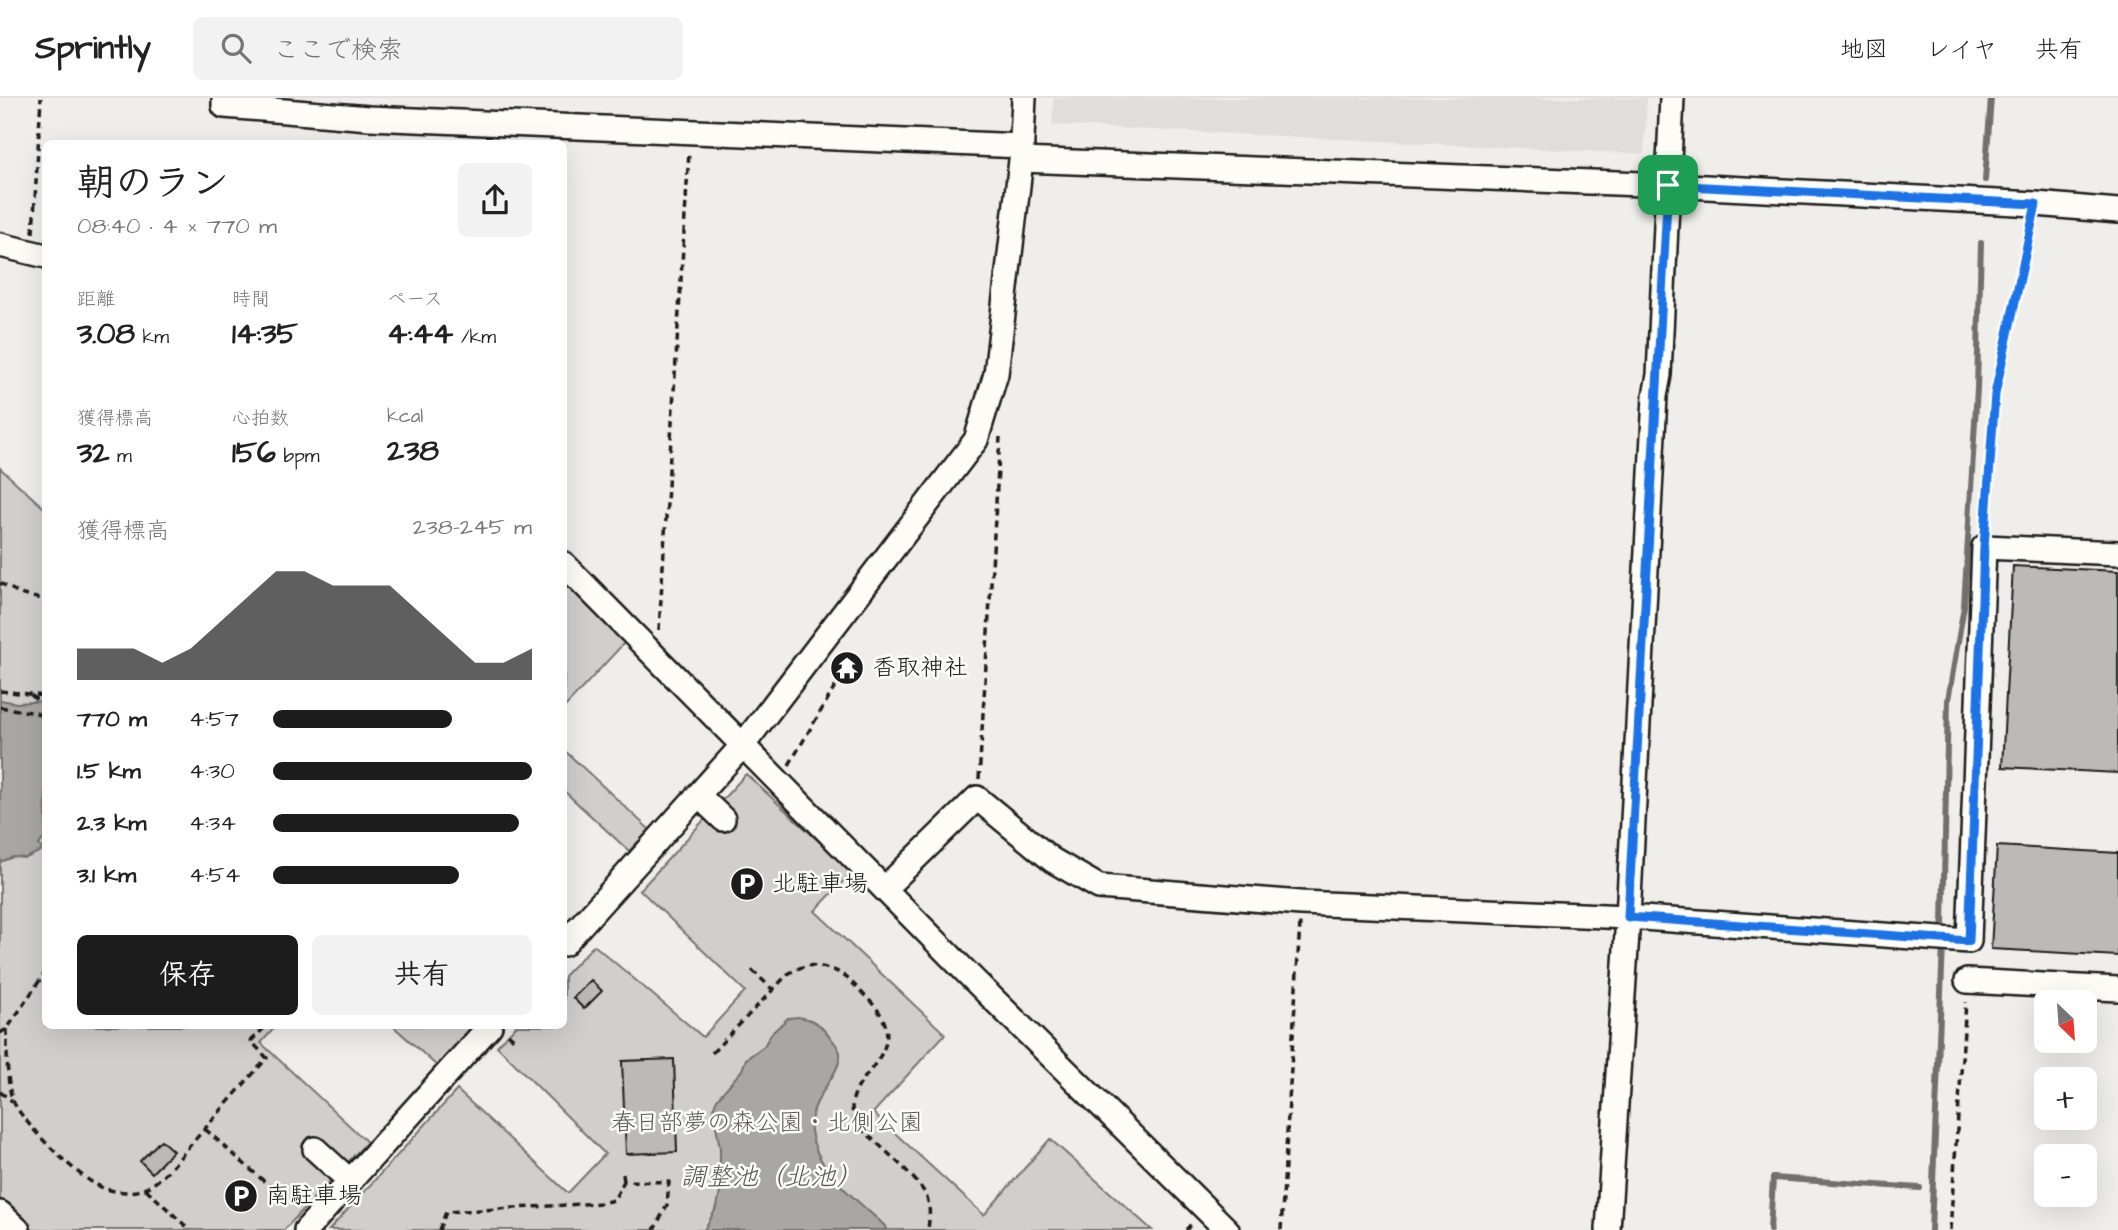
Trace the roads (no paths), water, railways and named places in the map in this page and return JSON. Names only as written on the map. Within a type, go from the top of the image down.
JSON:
[{"type":"street","points":[[224,98],[224,106],[369,118],[690,131],[1021,153],[2036,204],[2118,211]]},
{"type":"street","points":[[567,941],[743,745],[976,440],[996,374],[1021,153],[1024,98]]},
{"type":"street","points":[[1608,1230],[1628,917],[1672,98]]},
{"type":"street","points":[[0,245],[38,255]]},
{"type":"street","points":[[886,888],[977,798],[1052,860],[1099,887],[1301,903],[1628,917],[1969,941],[1984,547],[2118,553]]},
{"type":"street","points":[[567,567],[974,979],[1227,1230]]},
{"type":"street","points":[[698,795],[723,819]]},
{"type":"street","points":[[1967,981],[2118,989]]},
{"type":"street","points":[[306,1230],[487,1029]]},
{"type":"street","points":[[315,1149],[350,1181]]},
{"type":"street","points":[[0,1213],[18,1230]]},
{"type":"water","points":[[0,700],[17,703],[42,701],[42,841],[39,845],[42,850],[26,858],[13,857],[0,862]]},
{"type":"water","name":"調整池（北池）","points":[[798,1017],[819,1025],[836,1044],[840,1053],[836,1069],[814,1109],[811,1131],[814,1146],[839,1184],[885,1226],[886,1230],[704,1230],[717,1207],[720,1192],[720,1148],[713,1109],[717,1099],[742,1070],[746,1059],[764,1046],[771,1034],[788,1018]]},
{"type":"waterway","points":[[1985,180],[1991,98]]},
{"type":"waterway","points":[[1943,924],[1948,700],[1964,606],[1977,388],[1981,243]]},
{"type":"waterway","points":[[1931,1230],[1943,945]]},
{"type":"waterway","points":[[1770,1230],[1773,1178],[1920,1188]]},
{"type":"place","name":"香取神社","points":[[847,668]]},
{"type":"place","name":"北駐車場","points":[[747,884]]},
{"type":"place","name":"南駐車場","points":[[241,1196]]},
{"type":"park label","name":"春日部夢の森公園・北側公園","points":[[767,1123]]}]
